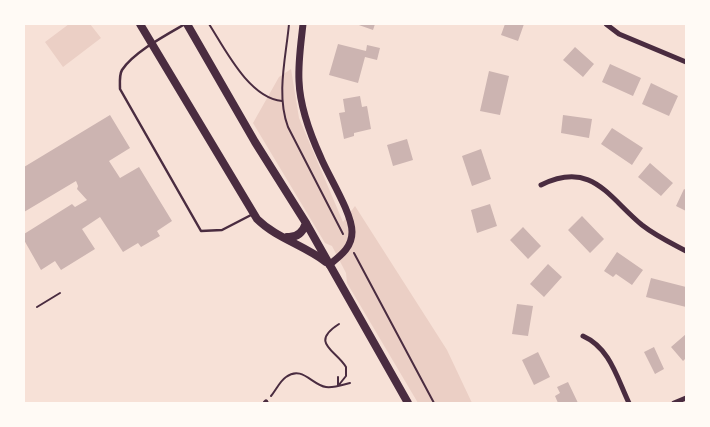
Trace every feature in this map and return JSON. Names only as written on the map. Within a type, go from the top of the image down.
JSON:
[{"type":"main road","points":[[140,24],[254,213],[266,227],[310,250],[329,265]]},
{"type":"main road","points":[[187,24],[255,142],[306,223],[408,403]]},
{"type":"main road","points":[[282,236],[291,238],[299,234],[304,229],[306,223]]},
{"type":"street","points":[[303,24],[299,66],[302,104],[320,157],[350,222],[352,237],[345,252],[329,265]]},
{"type":"street","points":[[606,24],[620,34],[686,62]]},
{"type":"street","points":[[541,184],[564,176],[588,179],[604,189],[644,227],[686,250]]},
{"type":"street","points":[[583,336],[599,346],[606,354],[629,403]]},
{"type":"street","points":[[674,403],[686,398]]},
{"type":"lane","points":[[187,24],[138,54],[121,71],[120,89],[202,231],[222,230],[254,213]]},
{"type":"path","points":[[208,24],[232,61],[251,84],[264,96],[282,101]]},
{"type":"path","points":[[289,24],[282,101],[283,115],[333,217],[434,403]]},
{"type":"path","points":[[37,308],[60,293]]},
{"type":"path","points":[[338,324],[328,332],[325,340],[328,349],[346,367],[346,376],[338,386]]},
{"type":"path","points":[[266,402],[285,377],[293,373],[302,374],[319,385],[326,387],[350,383]]},
{"type":"path","points":[[338,377],[338,386]]},
{"type":"shaded area","points":[[69,24],[90,24],[101,38],[63,67],[45,42]]},
{"type":"shaded area","points":[[291,69],[299,118],[343,222],[355,206],[447,350],[472,403],[418,403],[347,283],[346,273],[332,246],[325,243],[253,123],[279,77]]},
{"type":"building","points":[[356,24],[375,24],[373,30]]},
{"type":"building","points":[[505,24],[524,24],[518,41],[501,35]]},
{"type":"building","points":[[338,44],[366,51],[367,45],[380,48],[377,60],[365,57],[358,83],[329,75]]},
{"type":"building","points":[[575,47],[594,64],[583,77],[563,60]]},
{"type":"building","points":[[610,64],[641,78],[633,96],[602,82]]},
{"type":"building","points":[[489,71],[509,76],[500,115],[480,111]]},
{"type":"building","points":[[651,83],[678,96],[669,116],[642,104]]},
{"type":"building","points":[[360,96],[362,107],[367,106],[371,129],[354,133],[354,136],[344,139],[339,113],[345,112],[343,99]]},
{"type":"building","points":[[110,115],[130,148],[109,161],[120,178],[139,167],[172,221],[157,231],[160,236],[141,247],[138,243],[123,252],[100,217],[82,229],[95,249],[61,270],[55,261],[41,270],[24,240],[24,234],[72,204],[75,207],[87,200],[77,189],[76,181],[24,212],[24,167]]},
{"type":"building","points":[[563,115],[592,119],[589,138],[561,133]]},
{"type":"building","points":[[612,128],[643,148],[632,165],[601,144]]},
{"type":"building","points":[[407,139],[413,160],[393,166],[387,145]]},
{"type":"building","points":[[481,149],[491,179],[472,186],[462,156]]},
{"type":"building","points":[[650,163],[673,183],[661,196],[638,177]]},
{"type":"building","points":[[684,189],[686,190],[686,211],[676,206]]},
{"type":"building","points":[[490,204],[497,226],[477,233],[471,210]]},
{"type":"building","points":[[582,216],[604,239],[590,253],[568,230]]},
{"type":"building","points":[[523,227],[541,246],[528,259],[510,240]]},
{"type":"building","points":[[617,252],[643,270],[632,285],[616,274],[613,277],[604,271]]},
{"type":"building","points":[[548,264],[562,277],[544,297],[530,284]]},
{"type":"building","points":[[651,278],[686,287],[686,307],[646,297]]},
{"type":"building","points":[[517,304],[533,306],[528,336],[512,334]]},
{"type":"building","points":[[686,334],[686,358],[683,361],[671,347]]},
{"type":"building","points":[[654,347],[664,369],[655,374],[644,352]]},
{"type":"building","points":[[538,352],[550,377],[534,385],[522,360]]},
{"type":"building","points":[[568,382],[578,403],[558,403],[555,396],[560,393],[557,387]]}]
